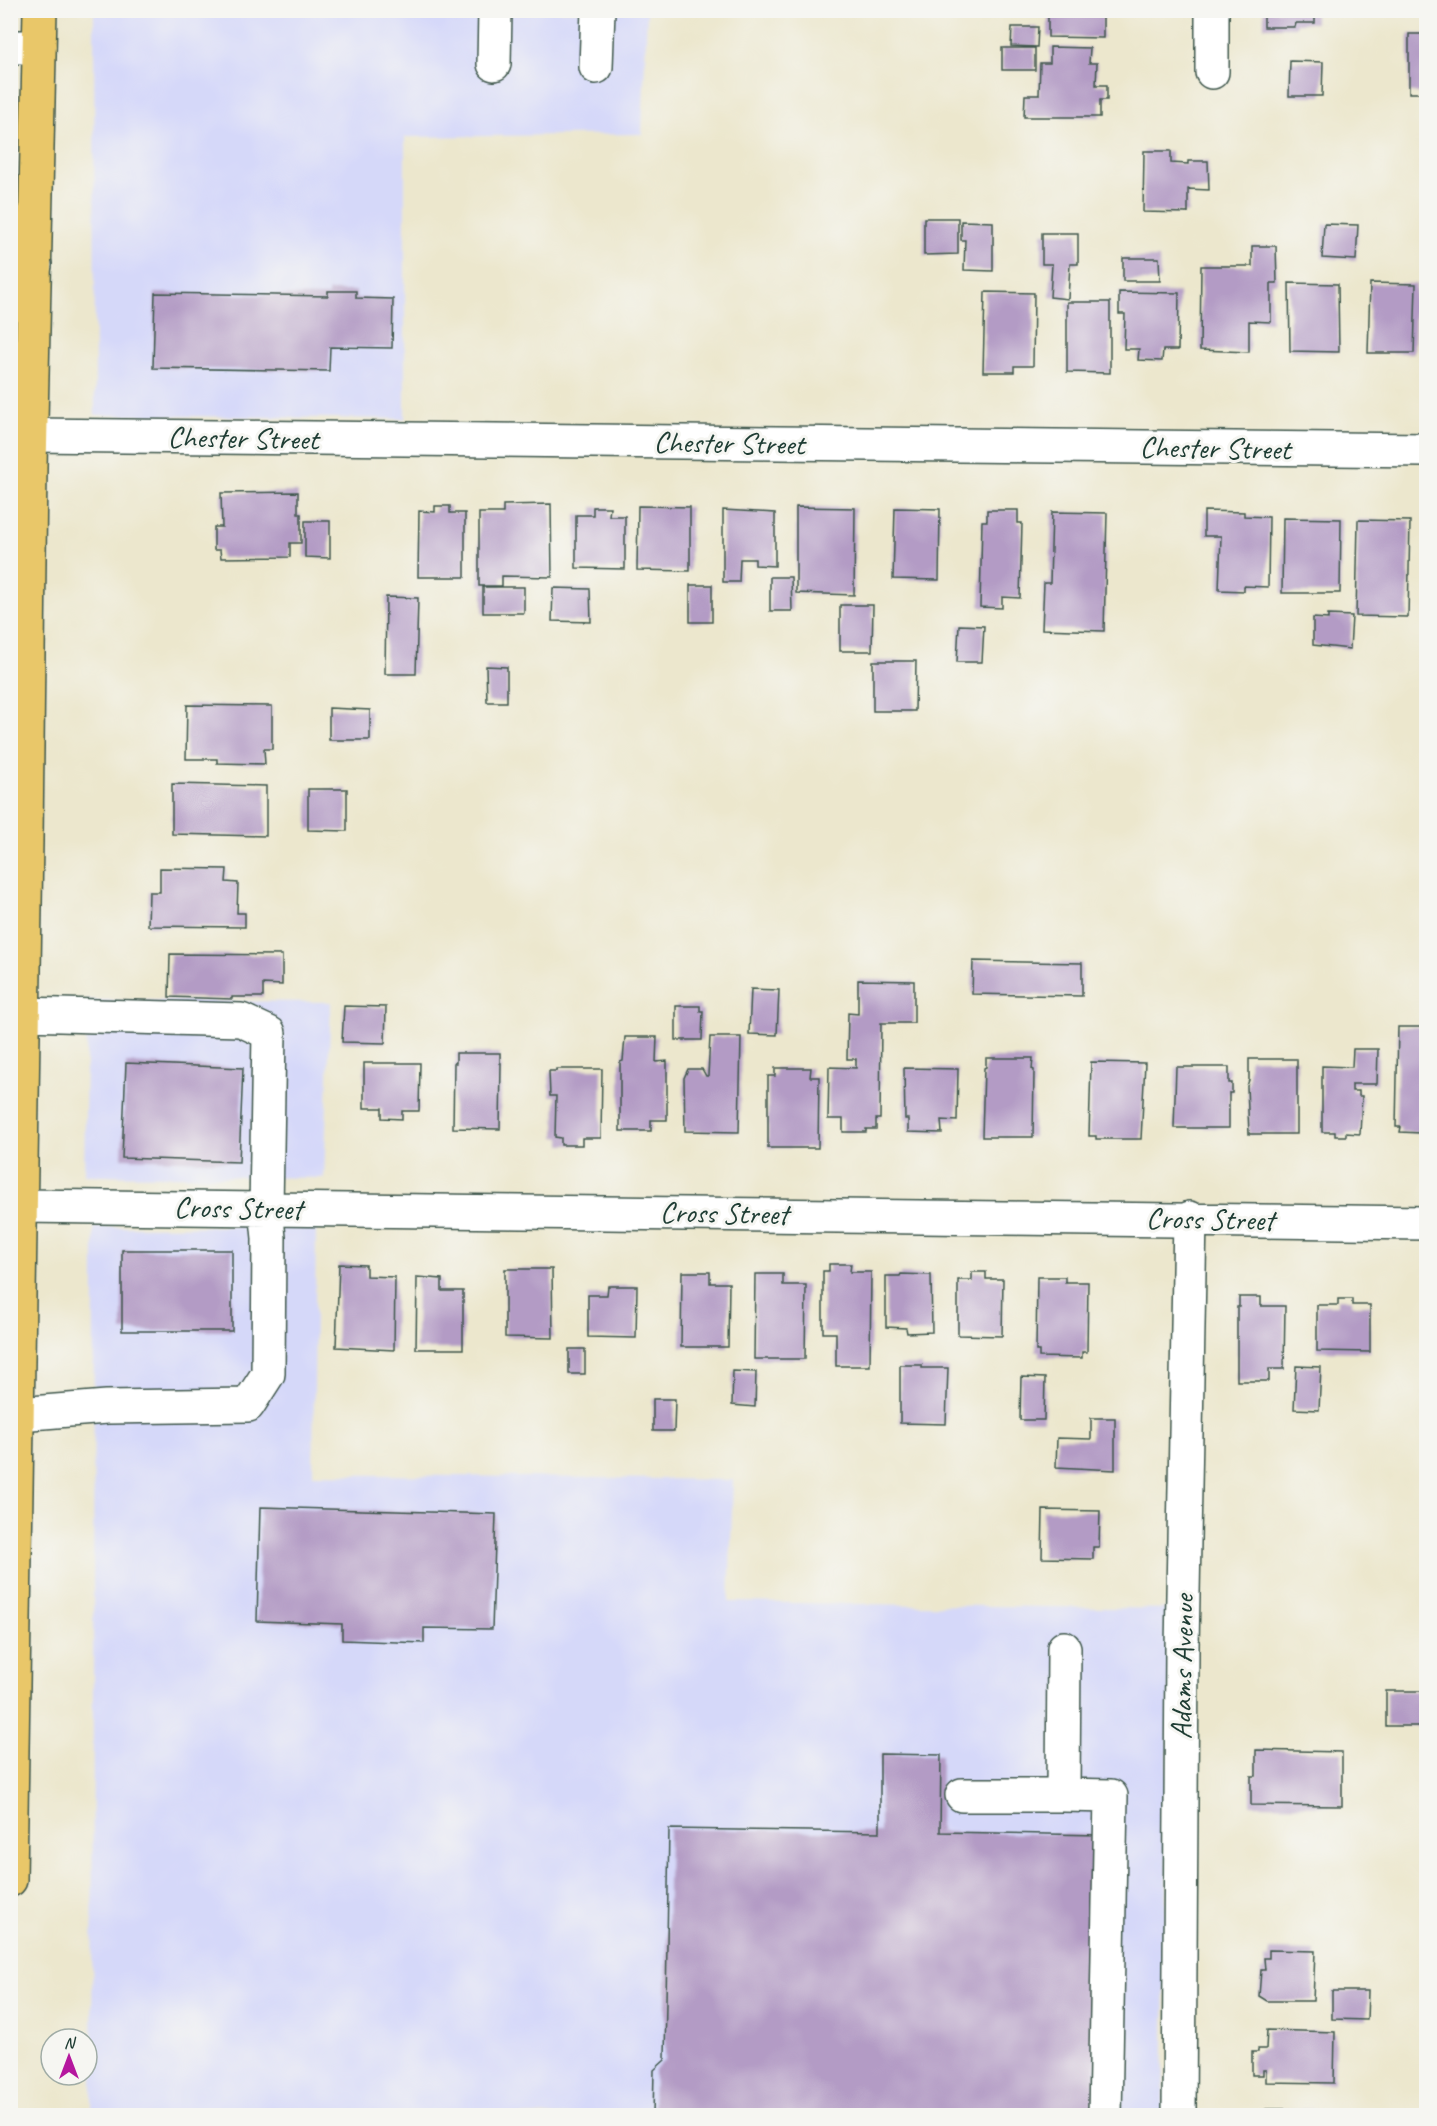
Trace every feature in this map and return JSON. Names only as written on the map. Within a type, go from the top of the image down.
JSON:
[{"type":"main road","points":[[10,1880],[13,1548],[21,1206],[16,1139],[24,1014],[18,840],[20,480],[31,435],[23,264],[25,47],[40,10]]},
{"type":"street","points":[[494,64],[495,10]]},
{"type":"street","points":[[596,68],[598,10]]},
{"type":"street","points":[[1212,10],[1212,72]]},
{"type":"street","name":"Chester Street","points":[[31,435],[1426,450]]},
{"type":"street","points":[[16,1407],[248,1405],[268,1374],[266,1208],[268,1033],[241,1020],[24,1014]]},
{"type":"street","name":"Cross Street","points":[[21,1206],[1190,1218],[1426,1223]]},
{"type":"street","name":"Adams Avenue","points":[[1179,2115],[1182,1648],[1190,1218]]},
{"type":"street","points":[[1063,1795],[1064,1648]]},
{"type":"street","points":[[962,1795],[1111,1796],[1105,2115]]},
{"type":"shaded area","points":[[94,11],[647,11],[642,134],[405,137],[405,419],[95,415]]},
{"type":"shaded area","points":[[87,1000],[331,1002],[324,1178],[84,1175]]},
{"type":"shaded area","points":[[316,1226],[313,1474],[733,1480],[729,1602],[1170,1609],[1163,2115],[92,2116],[92,2087],[99,2087],[99,2027],[92,2027],[94,1227]]},
{"type":"building","points":[[1048,10],[1103,10],[1103,38],[1048,37]]},
{"type":"building","points":[[1264,10],[1315,10],[1315,23],[1296,23],[1295,27],[1264,27]]},
{"type":"building","points":[[1012,27],[1038,27],[1037,47],[1011,46]]},
{"type":"building","points":[[1409,34],[1426,34],[1426,93],[1409,93]]},
{"type":"building","points":[[1050,47],[1090,48],[1089,63],[1097,63],[1096,85],[1107,85],[1107,100],[1100,100],[1100,117],[1024,117],[1025,95],[1039,95],[1040,63],[1050,63]]},
{"type":"building","points":[[1002,48],[1035,48],[1035,70],[1002,70]]},
{"type":"building","points":[[1290,61],[1323,62],[1322,96],[1289,96]]},
{"type":"building","points":[[1144,151],[1171,151],[1171,163],[1188,164],[1188,161],[1208,161],[1209,190],[1188,189],[1188,213],[1143,212]]},
{"type":"building","points":[[924,218],[958,218],[958,254],[924,255]]},
{"type":"building","points":[[961,221],[993,222],[993,271],[964,270],[965,240],[961,240]]},
{"type":"building","points":[[1324,224],[1358,225],[1356,260],[1322,258]]},
{"type":"building","points":[[1042,233],[1078,233],[1078,264],[1070,264],[1068,299],[1050,297],[1052,264],[1042,264]]},
{"type":"building","points":[[1252,246],[1276,246],[1277,283],[1271,283],[1271,322],[1249,321],[1249,352],[1200,350],[1201,266],[1252,266]]},
{"type":"building","points":[[1123,258],[1159,258],[1160,281],[1123,281]]},
{"type":"building","points":[[1289,283],[1338,284],[1339,352],[1290,351]]},
{"type":"building","points":[[1370,283],[1416,284],[1414,353],[1368,353]]},
{"type":"building","points":[[328,291],[356,291],[356,298],[393,299],[392,348],[330,347],[329,371],[153,368],[155,293],[328,296]]},
{"type":"building","points":[[985,292],[1034,293],[1033,366],[1014,366],[1014,372],[983,372]]},
{"type":"building","points":[[1119,292],[1179,293],[1178,350],[1163,350],[1162,361],[1138,360],[1139,349],[1124,349],[1125,314],[1119,314]]},
{"type":"building","points":[[1067,302],[1110,302],[1110,373],[1067,372]]},
{"type":"building","points":[[298,492],[301,543],[290,543],[290,557],[221,558],[220,550],[214,550],[214,527],[222,527],[221,493]]},
{"type":"building","points":[[551,504],[552,577],[502,576],[502,586],[479,586],[479,513],[503,513],[503,505]]},
{"type":"building","points":[[435,506],[450,506],[450,513],[465,513],[465,577],[418,577],[419,511],[435,512]]},
{"type":"building","points":[[638,506],[690,507],[690,571],[637,570]]},
{"type":"building","points":[[593,507],[610,507],[609,516],[625,516],[625,569],[576,568],[576,515],[593,515]]},
{"type":"building","points":[[796,507],[855,508],[854,595],[796,593]]},
{"type":"building","points":[[895,508],[940,509],[939,580],[893,579]]},
{"type":"building","points":[[723,510],[775,513],[775,566],[755,565],[755,559],[740,559],[739,582],[723,582]]},
{"type":"building","points":[[987,510],[1018,510],[1018,523],[1022,523],[1020,598],[1002,597],[1002,608],[980,607],[982,521],[987,521]]},
{"type":"building","points":[[1204,511],[1244,512],[1244,516],[1269,517],[1268,587],[1244,586],[1244,591],[1219,590],[1221,536],[1204,536]]},
{"type":"building","points":[[1052,512],[1107,513],[1104,631],[1042,629],[1044,583],[1050,583]]},
{"type":"building","points":[[1283,518],[1341,519],[1340,593],[1282,593]]},
{"type":"building","points":[[1358,520],[1410,521],[1408,617],[1356,616]]},
{"type":"building","points":[[305,521],[330,521],[330,558],[305,557]]},
{"type":"building","points":[[770,577],[791,577],[792,611],[770,611]]},
{"type":"building","points":[[690,585],[712,585],[712,622],[690,622]]},
{"type":"building","points":[[483,587],[524,587],[524,613],[483,613]]},
{"type":"building","points":[[553,588],[590,589],[591,622],[552,621]]},
{"type":"building","points":[[386,597],[418,598],[416,674],[385,674]]},
{"type":"building","points":[[840,605],[873,605],[872,651],[840,651]]},
{"type":"building","points":[[1328,615],[1352,616],[1350,649],[1313,645],[1313,618],[1328,619]]},
{"type":"building","points":[[959,625],[984,626],[982,662],[957,662]]},
{"type":"building","points":[[873,661],[916,661],[915,711],[873,711]]},
{"type":"building","points":[[486,666],[507,667],[507,702],[487,702]]},
{"type":"building","points":[[187,705],[272,706],[272,749],[264,749],[265,764],[217,763],[217,759],[186,759]]},
{"type":"building","points":[[329,708],[370,710],[370,740],[329,740]]},
{"type":"building","points":[[172,784],[266,786],[266,836],[172,834]]},
{"type":"building","points":[[308,789],[347,789],[347,831],[308,830]]},
{"type":"building","points":[[160,868],[227,869],[226,882],[238,883],[237,913],[245,913],[245,927],[148,926],[149,892],[160,892]]},
{"type":"building","points":[[170,954],[282,955],[282,985],[263,984],[263,997],[232,997],[232,999],[169,997]]},
{"type":"building","points":[[973,961],[1082,963],[1082,996],[972,994]]},
{"type":"building","points":[[858,980],[914,981],[914,1023],[881,1023],[880,1119],[876,1119],[876,1129],[866,1129],[866,1132],[843,1132],[843,1119],[828,1119],[829,1067],[856,1068],[856,1059],[847,1059],[848,1013],[858,1014]]},
{"type":"building","points":[[751,989],[779,990],[777,1035],[749,1034]]},
{"type":"building","points":[[344,1006],[386,1007],[385,1043],[342,1042]]},
{"type":"building","points":[[676,1006],[700,1006],[700,1011],[703,1011],[702,1040],[676,1040]]},
{"type":"building","points":[[1423,1021],[1426,1021],[1426,1129],[1421,1129],[1421,1133],[1400,1132],[1401,1127],[1396,1127],[1398,1027],[1423,1027]]},
{"type":"building","points":[[625,1037],[657,1037],[656,1062],[667,1061],[667,1120],[651,1120],[651,1131],[620,1131],[620,1062],[623,1061]]},
{"type":"building","points":[[710,1037],[741,1037],[739,1132],[685,1131],[684,1078],[688,1069],[702,1069],[708,1076]]},
{"type":"building","points":[[1353,1049],[1378,1049],[1377,1084],[1352,1084],[1352,1091],[1359,1091],[1359,1096],[1362,1096],[1360,1134],[1346,1133],[1346,1136],[1335,1136],[1335,1132],[1322,1132],[1322,1066],[1352,1067]]},
{"type":"building","points":[[456,1053],[500,1053],[500,1129],[453,1128]]},
{"type":"building","points":[[986,1058],[1033,1058],[1033,1137],[982,1137]]},
{"type":"building","points":[[1249,1059],[1297,1059],[1297,1134],[1249,1134],[1247,1086]]},
{"type":"building","points":[[1091,1062],[1145,1063],[1141,1139],[1096,1139],[1096,1136],[1089,1136]]},
{"type":"building","points":[[126,1063],[243,1068],[239,1162],[122,1158]]},
{"type":"building","points":[[364,1063],[420,1063],[419,1111],[402,1111],[402,1119],[382,1118],[382,1108],[364,1108]]},
{"type":"building","points":[[1176,1067],[1229,1067],[1229,1083],[1232,1083],[1232,1093],[1229,1093],[1229,1128],[1174,1128]]},
{"type":"building","points":[[775,1068],[811,1068],[810,1077],[819,1077],[818,1148],[768,1148],[768,1076],[775,1076]]},
{"type":"building","points":[[904,1068],[958,1069],[957,1121],[941,1120],[942,1133],[908,1132],[908,1119],[905,1119]]},
{"type":"building","points":[[556,1069],[602,1069],[601,1138],[582,1138],[582,1145],[561,1145],[561,1138],[555,1137],[556,1096],[550,1096],[549,1071],[556,1071]]},
{"type":"building","points":[[122,1250],[232,1250],[232,1331],[122,1331]]},
{"type":"building","points":[[339,1264],[366,1265],[366,1276],[395,1277],[394,1350],[336,1347]]},
{"type":"building","points":[[829,1264],[851,1264],[850,1272],[871,1272],[870,1366],[836,1366],[836,1333],[823,1333],[823,1271],[829,1271]]},
{"type":"building","points":[[505,1269],[552,1269],[553,1338],[505,1337]]},
{"type":"building","points":[[682,1272],[710,1272],[710,1283],[729,1283],[728,1347],[681,1347]]},
{"type":"building","points":[[972,1272],[986,1272],[986,1279],[1003,1279],[1002,1336],[958,1335],[958,1280],[972,1280]]},
{"type":"building","points":[[755,1274],[783,1274],[783,1285],[806,1285],[805,1359],[754,1359]]},
{"type":"building","points":[[901,1274],[931,1275],[932,1332],[907,1333],[906,1328],[886,1327],[886,1276],[900,1276]]},
{"type":"building","points":[[417,1277],[442,1279],[442,1291],[463,1291],[463,1349],[416,1349]]},
{"type":"building","points":[[1037,1277],[1065,1277],[1065,1282],[1088,1282],[1087,1352],[1082,1352],[1082,1358],[1039,1357],[1039,1351],[1036,1351]]},
{"type":"building","points":[[608,1286],[637,1286],[636,1338],[588,1337],[588,1295],[607,1295]]},
{"type":"building","points":[[1239,1297],[1261,1297],[1261,1306],[1285,1306],[1284,1369],[1269,1369],[1269,1381],[1237,1381]]},
{"type":"building","points":[[1338,1299],[1352,1299],[1352,1305],[1370,1305],[1370,1352],[1317,1351],[1317,1305],[1338,1305]]},
{"type":"building","points":[[569,1349],[585,1349],[585,1374],[569,1374]]},
{"type":"building","points":[[900,1365],[948,1368],[946,1424],[900,1423]]},
{"type":"building","points":[[1296,1366],[1321,1367],[1319,1410],[1294,1409]]},
{"type":"building","points":[[733,1371],[756,1372],[755,1407],[732,1405]]},
{"type":"building","points":[[1021,1377],[1045,1378],[1044,1420],[1020,1420]]},
{"type":"building","points":[[653,1399],[675,1399],[674,1431],[653,1431]]},
{"type":"building","points":[[1091,1418],[1115,1418],[1115,1470],[1056,1467],[1057,1438],[1091,1439]]},
{"type":"building","points":[[260,1507],[496,1514],[492,1629],[424,1628],[424,1643],[342,1640],[342,1624],[257,1621]]},
{"type":"building","points":[[1043,1510],[1100,1511],[1099,1547],[1093,1547],[1093,1559],[1042,1558]]},
{"type":"building","points":[[1386,1691],[1426,1691],[1426,1726],[1386,1726]]},
{"type":"building","points":[[1256,1750],[1342,1752],[1342,1806],[1251,1805],[1251,1776],[1256,1776]]},
{"type":"building","points":[[880,1754],[941,1755],[940,1832],[1099,1835],[1095,2116],[653,2116],[654,2070],[665,2060],[669,1829],[880,1832]]},
{"type":"building","points":[[1269,1950],[1315,1951],[1313,2001],[1267,2001],[1259,1996],[1261,1970],[1265,1970],[1264,1958],[1269,1958]]},
{"type":"building","points":[[1332,1991],[1368,1991],[1367,2020],[1332,2019]]},
{"type":"building","points":[[1267,2030],[1335,2032],[1334,2083],[1266,2082],[1266,2070],[1263,2070],[1263,2075],[1252,2075],[1252,2052],[1266,2049]]},
{"type":"building","points":[[1266,2109],[1313,2109],[1313,2116],[1266,2116]]}]
